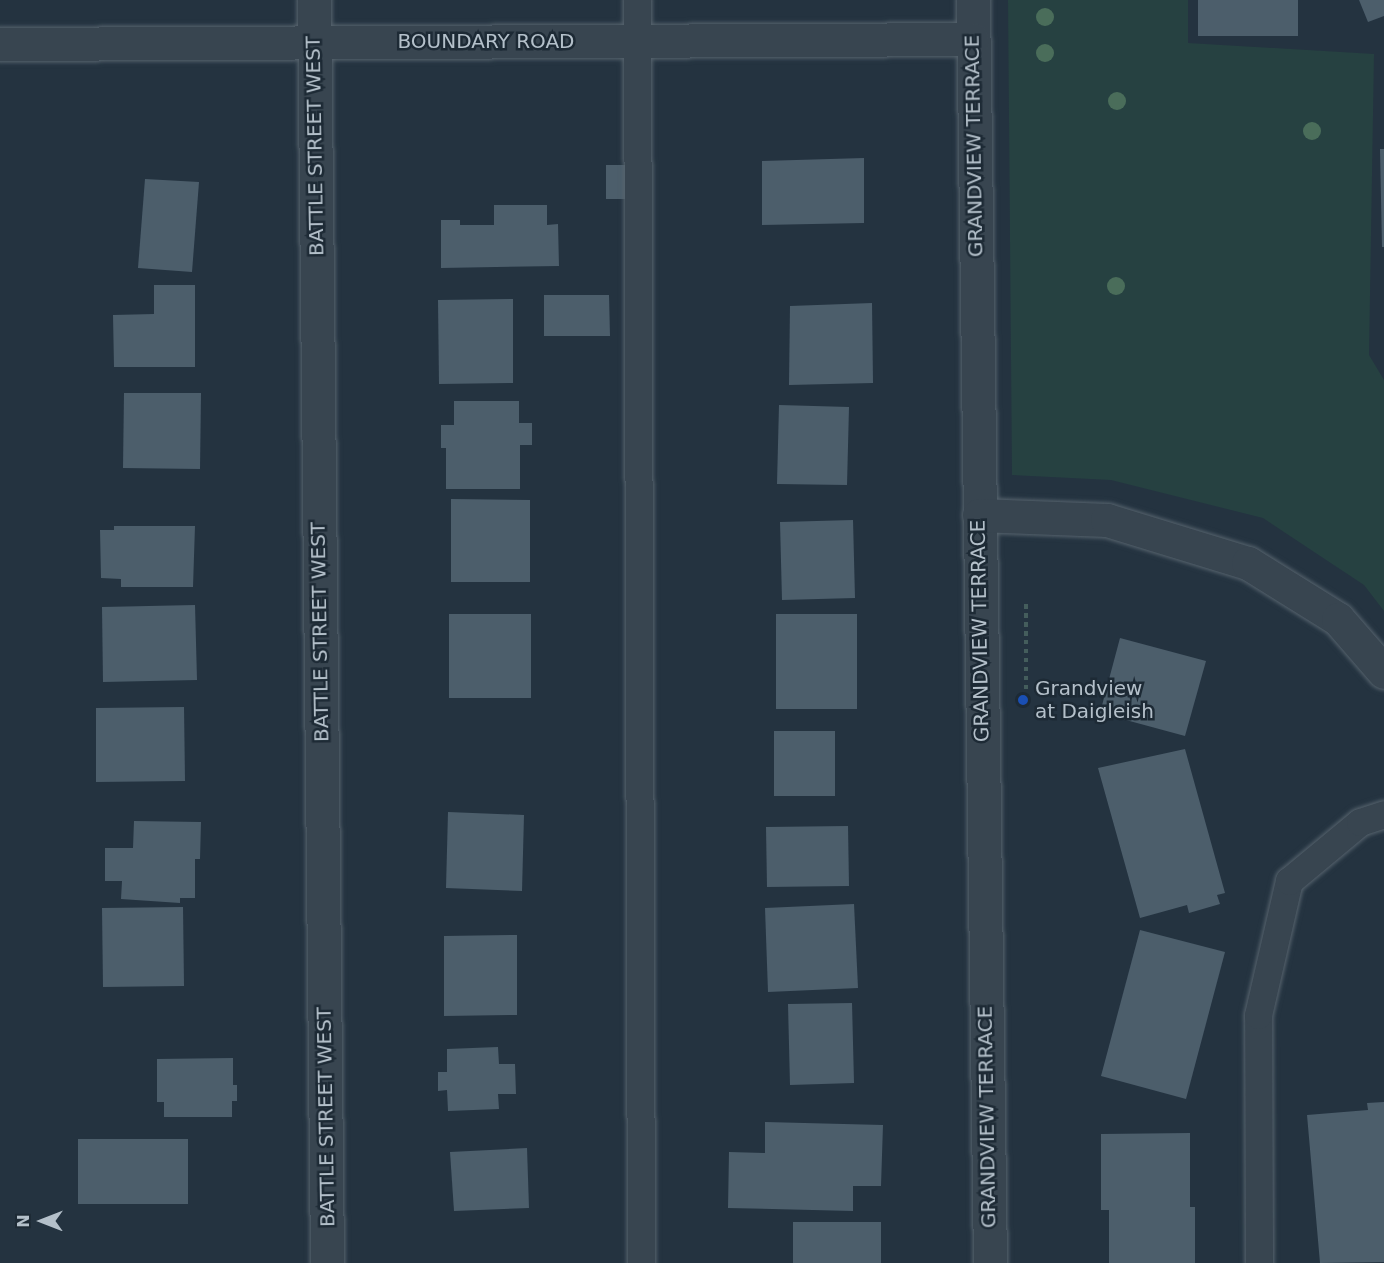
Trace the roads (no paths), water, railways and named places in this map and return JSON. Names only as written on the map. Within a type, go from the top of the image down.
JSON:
[{"type":"street","name":"BATTLE STREET WEST","points":[[314,0],[327,1263]]},
{"type":"street","name":"GRANDVIEW TERRACE","points":[[973,0],[990,1263]]},
{"type":"street","name":"BOUNDARY ROAD","points":[[0,44],[972,39]]},
{"type":"street","points":[[979,515],[1107,520],[1248,563],[1338,619],[1384,672]]},
{"type":"lane","points":[[637,0],[641,1263]]},
{"type":"lane","points":[[1259,1263],[1258,1015],[1289,881],[1360,822],[1384,814]]},
{"type":"place","name":"Grandview at Daigleish","points":[[1023,700]]}]
